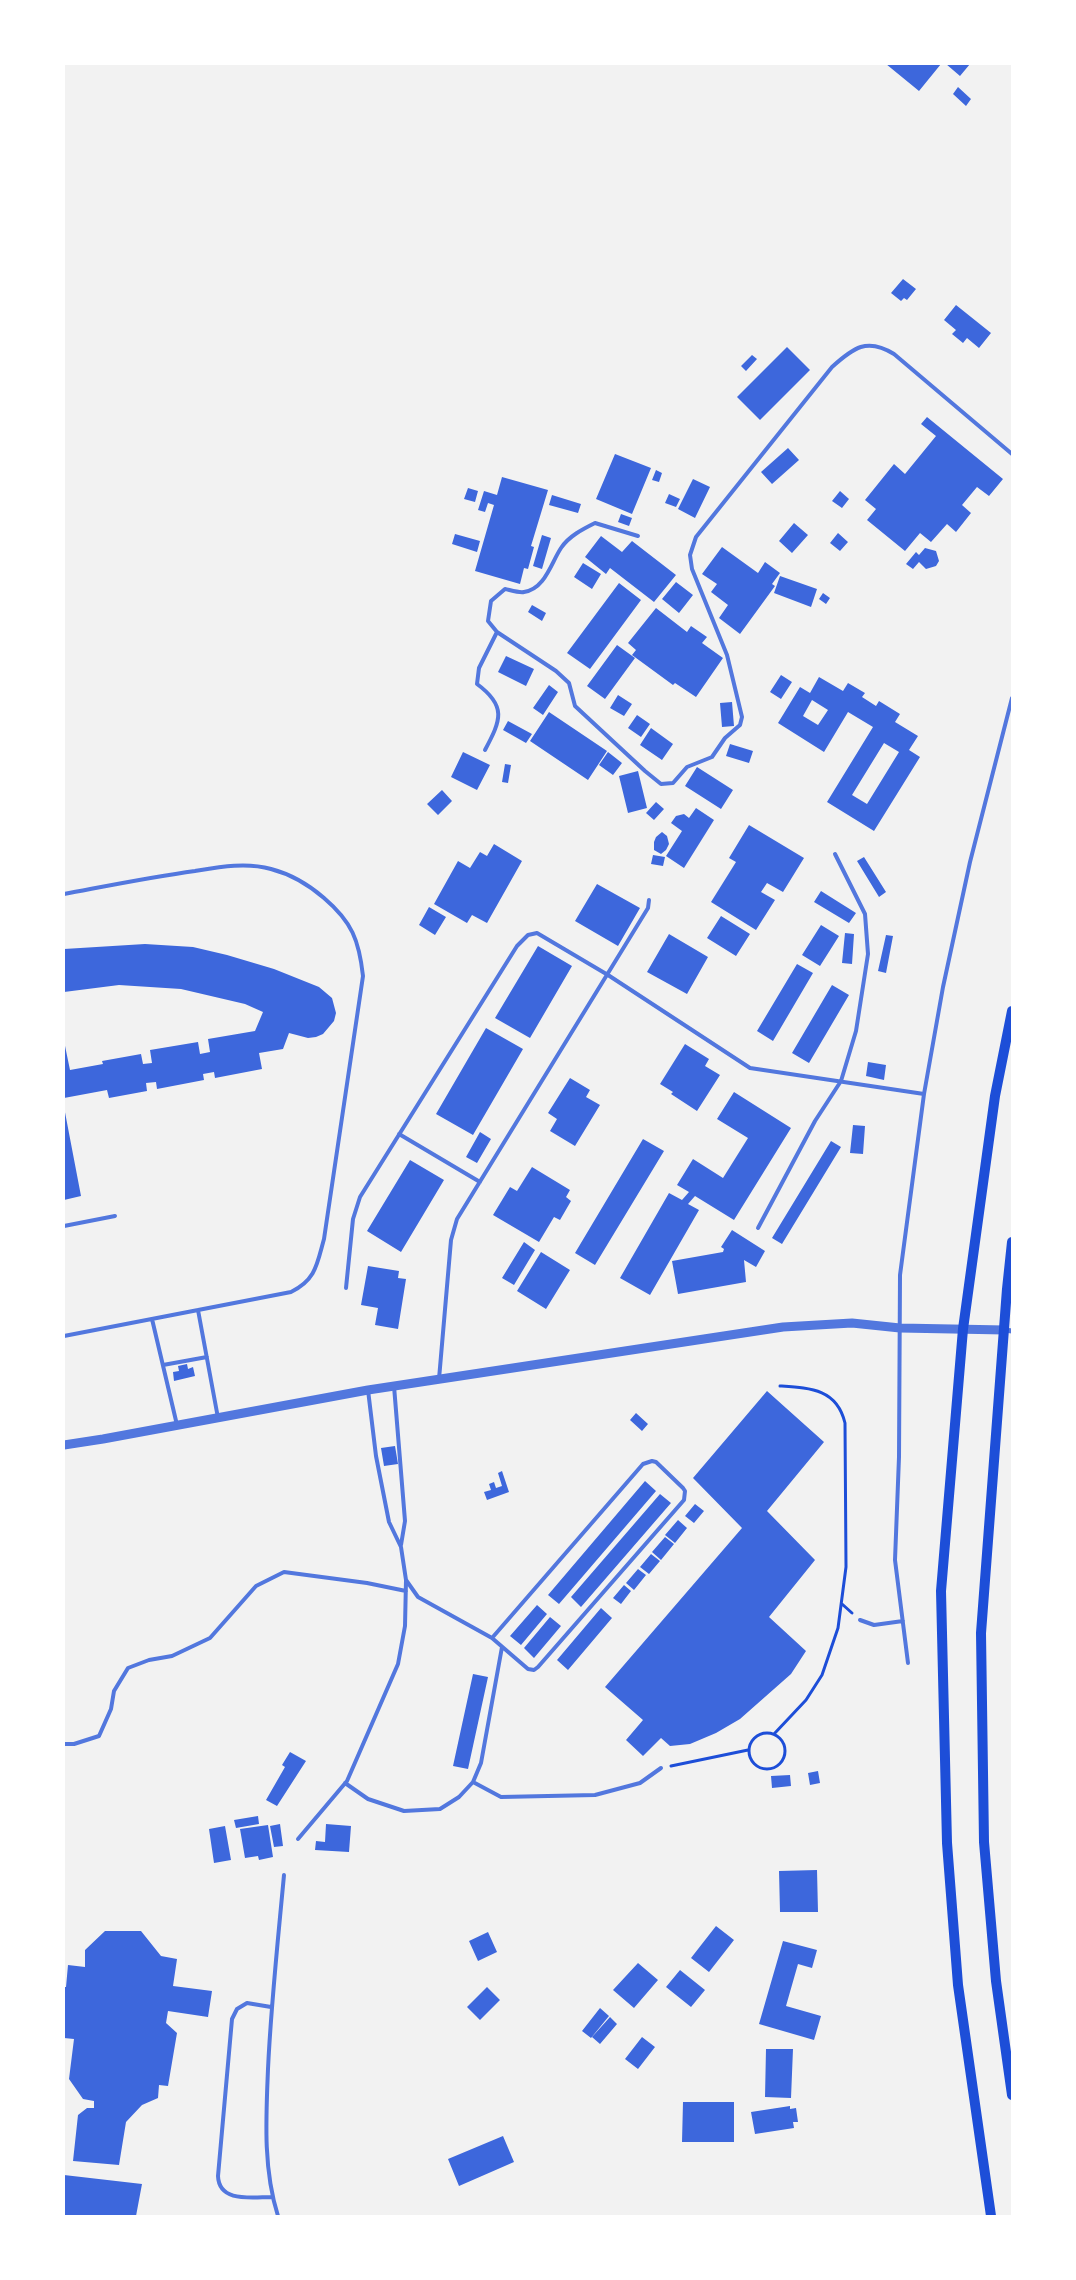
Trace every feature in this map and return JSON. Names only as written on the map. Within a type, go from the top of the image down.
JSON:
[{"type":"main road","points":[[991,2216],[958,1985],[947,1843],[941,1591],[963,1329],[995,1096],[1012,1012]]},
{"type":"main road","points":[[1012,1242],[1008,1330],[981,1633],[984,1842],[996,1981],[1012,2095]]},
{"type":"street","points":[[64,1444],[368,1390],[782,1327],[852,1323],[900,1328],[1008,1330]]},
{"type":"lane","points":[[638,536],[595,523],[578,532],[561,548],[550,571],[535,587],[524,592],[505,589],[491,601],[488,621],[497,632],[556,671],[569,683],[575,706],[645,771],[662,784],[673,783],[686,767],[712,757],[725,738],[740,726],[742,717],[727,655],[692,569],[690,556],[696,537],[832,367],[851,349],[872,345],[882,346],[894,354],[1012,454]]},
{"type":"lane","points":[[485,750],[497,726],[499,708],[492,694],[477,684],[479,668],[497,632]]},
{"type":"lane","points":[[908,1663],[896,1560],[900,1275],[924,1094],[943,987],[970,862],[1012,698]]},
{"type":"lane","points":[[758,1228],[815,1121],[841,1081],[856,1030],[868,954],[865,914],[835,854]]},
{"type":"lane","points":[[64,894],[156,876],[233,865],[270,869],[309,886],[331,904],[348,923],[360,948],[363,976],[324,1240],[314,1274],[303,1286],[291,1292],[64,1336]]},
{"type":"lane","points":[[440,1379],[450,1240],[457,1219],[608,975],[648,908],[649,900]]},
{"type":"lane","points":[[346,1288],[353,1219],[360,1197],[517,946],[528,935],[537,933],[608,975],[750,1068],[924,1094]]},
{"type":"lane","points":[[399,1134],[480,1182]]},
{"type":"lane","points":[[64,1226],[115,1216]]},
{"type":"lane","points":[[198,1310],[218,1418]]},
{"type":"lane","points":[[152,1319],[177,1425]]},
{"type":"lane","points":[[163,1365],[207,1357]]},
{"type":"lane","points":[[394,1386],[405,1521],[401,1547]]},
{"type":"lane","points":[[298,1839],[345,1783],[358,1760],[398,1664],[405,1626],[406,1580],[401,1547],[389,1522],[376,1456],[368,1390]]},
{"type":"lane","points":[[406,1580],[418,1596],[492,1638],[528,1669],[534,1670],[684,1500],[685,1491],[683,1488],[656,1462],[652,1461],[643,1464],[492,1638]]},
{"type":"lane","points":[[64,1744],[74,1744],[99,1736],[111,1709],[114,1691],[128,1668],[149,1660],[172,1656],[210,1638],[256,1586],[284,1572],[368,1583],[406,1591]]},
{"type":"lane","points":[[860,1620],[874,1625],[903,1621]]},
{"type":"lane","points":[[345,1783],[368,1799],[404,1811],[440,1809],[459,1797],[473,1782],[481,1763],[502,1647]]},
{"type":"lane","points":[[473,1782],[501,1797],[594,1795],[640,1783],[661,1768]]},
{"type":"lane","points":[[278,2216],[272,2197],[265,2132],[271,2007],[284,1875]]},
{"type":"lane","points":[[271,2007],[247,2003],[237,2009],[232,2019],[218,2176],[220,2188],[226,2194],[272,2197]]},
{"type":"path","points":[[774,1734],[806,1700],[822,1675],[838,1628],[846,1567],[844,1423],[842,1410],[833,1399],[821,1391],[780,1386]]},
{"type":"path","points":[[841,1603],[860,1620]]},
{"type":"path","points":[[760,1734],[774,1734],[780,1738],[785,1751],[780,1764],[773,1768],[759,1768],[753,1764],[748,1750],[750,1743],[760,1734]]},
{"type":"path","points":[[661,1768],[748,1750]]},
{"type":"building","points":[[886,64],[941,64],[919,91]]},
{"type":"building","points":[[946,64],[970,64],[960,76]]},
{"type":"building","points":[[958,87],[971,99],[966,106],[953,94]]},
{"type":"building","points":[[903,279],[916,289],[907,300],[904,298],[901,301],[891,293]]},
{"type":"building","points":[[956,305],[991,333],[979,348],[967,338],[963,343],[952,334],[956,330],[944,320]]},
{"type":"building","points":[[787,347],[810,370],[760,420],[737,397]]},
{"type":"building","points":[[752,355],[757,359],[746,371],[741,366]]},
{"type":"building","points":[[927,417],[1003,479],[989,496],[977,487],[962,505],[971,513],[956,532],[947,524],[931,542],[920,533],[905,551],[867,520],[876,509],[865,500],[894,464],[905,474],[936,436],[921,424]]},
{"type":"building","points":[[788,448],[799,460],[772,484],[761,472]]},
{"type":"building","points":[[615,454],[651,468],[632,514],[596,499]]},
{"type":"building","points":[[656,470],[662,473],[659,482],[652,480]]},
{"type":"building","points":[[502,477],[548,490],[531,546],[534,547],[528,569],[524,568],[520,584],[475,571],[494,505],[488,503],[485,512],[478,510],[484,491],[497,495]]},
{"type":"building","points":[[693,479],[710,487],[695,518],[678,509]]},
{"type":"building","points":[[468,488],[478,491],[475,502],[464,499]]},
{"type":"building","points":[[840,491],[849,499],[842,508],[832,501]]},
{"type":"building","points":[[669,494],[680,499],[676,507],[665,503]]},
{"type":"building","points":[[552,495],[581,504],[578,513],[549,505]]},
{"type":"building","points":[[621,514],[632,518],[629,526],[618,522]]},
{"type":"building","points":[[794,523],[808,535],[792,553],[779,541]]},
{"type":"building","points":[[838,533],[848,542],[840,551],[830,543]]},
{"type":"building","points":[[455,534],[480,541],[477,552],[452,544]]},
{"type":"building","points":[[542,535],[551,538],[542,569],[533,566]]},
{"type":"building","points":[[601,536],[622,552],[632,541],[676,575],[654,602],[610,568],[606,574],[585,557]]},
{"type":"building","points":[[722,547],[758,573],[765,562],[780,573],[772,584],[775,586],[740,634],[719,618],[728,605],[711,592],[717,584],[702,574]]},
{"type":"building","points":[[925,548],[936,551],[939,561],[936,566],[926,569],[919,562],[913,569],[906,564],[916,552],[919,555]]},
{"type":"building","points":[[583,563],[601,574],[592,589],[574,577]]},
{"type":"building","points":[[780,576],[817,589],[811,607],[774,593]]},
{"type":"building","points":[[676,582],[693,595],[679,613],[662,599]]},
{"type":"building","points":[[619,583],[641,600],[590,669],[567,653]]},
{"type":"building","points":[[823,593],[830,598],[826,604],[819,599]]},
{"type":"building","points":[[532,605],[546,613],[542,621],[528,612]]},
{"type":"building","points":[[656,608],[687,632],[691,626],[707,637],[702,643],[723,658],[696,697],[675,683],[673,685],[632,655],[636,650],[628,643]]},
{"type":"building","points":[[617,645],[635,658],[605,699],[587,686]]},
{"type":"building","points":[[506,656],[534,669],[526,686],[498,672]]},
{"type":"building","points":[[781,675],[792,682],[781,699],[770,692]]},
{"type":"building","points":[[819,677],[843,691],[848,683],[865,693],[862,697],[876,706],[879,701],[900,714],[895,722],[918,736],[909,750],[920,757],[874,831],[827,802],[873,727],[848,712],[824,752],[778,723],[800,687],[810,693]],"holes":[[[812,700],[828,710],[818,725],[803,716]],[[884,743],[899,752],[867,804],[852,795]]]},
{"type":"building","points":[[549,685],[558,692],[543,715],[533,708]]},
{"type":"building","points":[[618,695],[632,704],[624,716],[610,708]]},
{"type":"building","points":[[732,702],[734,726],[722,727],[720,703]]},
{"type":"building","points":[[549,712],[607,751],[588,780],[530,741]]},
{"type":"building","points":[[637,715],[650,724],[641,737],[628,728]]},
{"type":"building","points":[[508,721],[532,734],[526,743],[503,730]]},
{"type":"building","points":[[651,728],[673,744],[662,760],[640,745]]},
{"type":"building","points":[[730,744],[753,751],[749,763],[726,756]]},
{"type":"building","points":[[463,752],[490,765],[477,790],[451,777]]},
{"type":"building","points":[[608,752],[622,763],[613,775],[599,765]]},
{"type":"building","points":[[505,764],[511,765],[508,783],[502,782]]},
{"type":"building","points":[[697,767],[733,790],[721,809],[685,786]]},
{"type":"building","points":[[638,771],[647,808],[628,813],[619,776]]},
{"type":"building","points":[[442,790],[452,801],[438,815],[427,804]]},
{"type":"building","points":[[656,802],[664,809],[654,820],[646,813]]},
{"type":"building","points":[[696,808],[714,820],[684,868],[666,856],[682,831],[671,823],[676,816],[684,814],[689,818]]},
{"type":"building","points":[[749,825],[804,858],[783,892],[767,883],[761,892],[775,900],[756,930],[711,902],[736,862],[729,858]]},
{"type":"building","points":[[662,832],[667,836],[669,844],[661,854],[654,850],[654,842],[656,837]]},
{"type":"building","points":[[494,844],[522,861],[487,923],[472,915],[467,923],[434,904],[458,861],[470,868],[480,852],[487,856]]},
{"type":"building","points":[[653,855],[665,857],[663,866],[651,864]]},
{"type":"building","points":[[864,857],[886,892],[879,897],[857,861]]},
{"type":"building","points":[[597,884],[640,908],[618,946],[575,921]]},
{"type":"building","points":[[821,891],[856,913],[849,923],[814,902]]},
{"type":"building","points":[[429,907],[446,917],[435,935],[419,925]]},
{"type":"building","points":[[721,916],[750,934],[736,956],[707,938]]},
{"type":"building","points":[[821,925],[839,936],[820,966],[802,955]]},
{"type":"building","points":[[845,933],[854,934],[852,964],[842,963]]},
{"type":"building","points":[[669,934],[708,957],[687,994],[647,972]]},
{"type":"building","points":[[886,935],[893,936],[886,973],[878,971]]},
{"type":"building","points":[[145,944],[193,947],[227,955],[274,969],[319,987],[332,998],[336,1013],[334,1021],[323,1034],[316,1037],[308,1038],[289,1033],[283,1049],[259,1053],[262,1069],[215,1078],[214,1072],[203,1074],[204,1080],[157,1089],[156,1082],[146,1083],[147,1091],[109,1098],[107,1090],[64,1098],[64,1041],[70,1070],[103,1064],[102,1061],[141,1054],[143,1064],[152,1063],[150,1050],[198,1042],[200,1054],[210,1052],[208,1039],[255,1031],[263,1012],[245,1004],[181,989],[119,985],[64,992],[64,949]]},
{"type":"building","points":[[538,946],[572,966],[530,1038],[495,1018]]},
{"type":"building","points":[[797,964],[813,973],[773,1041],[757,1031]]},
{"type":"building","points":[[832,985],[849,995],[809,1063],[792,1053]]},
{"type":"building","points":[[486,1028],[523,1049],[473,1135],[436,1114]]},
{"type":"building","points":[[685,1044],[709,1059],[705,1066],[720,1075],[697,1111],[671,1094],[673,1092],[660,1084]]},
{"type":"building","points":[[868,1062],[886,1065],[884,1080],[866,1076]]},
{"type":"building","points":[[570,1078],[590,1090],[586,1097],[600,1105],[575,1146],[550,1131],[557,1119],[548,1113]]},
{"type":"building","points":[[734,1092],[791,1128],[734,1220],[695,1196],[688,1204],[699,1210],[650,1295],[620,1278],[669,1193],[682,1200],[689,1192],[677,1185],[693,1159],[723,1178],[748,1138],[717,1119]]},
{"type":"building","points":[[64,1107],[81,1196],[64,1200]]},
{"type":"building","points":[[853,1125],[865,1126],[863,1154],[850,1153]]},
{"type":"building","points":[[480,1132],[491,1139],[477,1163],[466,1157]]},
{"type":"building","points":[[643,1139],[664,1151],[595,1265],[575,1253]]},
{"type":"building","points":[[831,1141],[841,1147],[782,1244],[772,1238]]},
{"type":"building","points":[[410,1160],[444,1180],[401,1252],[367,1231]]},
{"type":"building","points":[[532,1167],[570,1190],[566,1197],[571,1201],[560,1220],[554,1217],[539,1242],[493,1215],[510,1187],[517,1191]]},
{"type":"building","points":[[732,1230],[765,1251],[756,1267],[744,1260],[746,1282],[678,1294],[672,1261],[723,1252],[724,1249],[721,1247]]},
{"type":"building","points":[[524,1242],[535,1250],[514,1285],[502,1278]]},
{"type":"building","points":[[541,1252],[570,1270],[546,1309],[517,1291]]},
{"type":"building","points":[[368,1266],[399,1271],[398,1278],[406,1279],[398,1329],[375,1325],[378,1308],[361,1305]]},
{"type":"building","points":[[187,1364],[188,1369],[193,1367],[195,1376],[174,1381],[173,1372],[179,1371],[178,1366]]},
{"type":"building","points":[[767,1391],[824,1442],[767,1511],[815,1560],[769,1617],[806,1651],[791,1674],[740,1719],[716,1733],[690,1744],[670,1746],[661,1738],[643,1756],[626,1740],[643,1720],[605,1687],[742,1528],[693,1478]]},
{"type":"building","points":[[636,1413],[648,1424],[642,1431],[630,1420]]},
{"type":"building","points":[[395,1446],[398,1464],[384,1466],[381,1448]]},
{"type":"building","points":[[502,1471],[509,1492],[487,1500],[484,1492],[491,1490],[489,1484],[494,1482],[496,1488],[502,1486],[498,1473]]},
{"type":"building","points":[[645,1481],[656,1491],[559,1604],[548,1595]]},
{"type":"building","points":[[660,1494],[671,1503],[581,1607],[571,1597]]},
{"type":"building","points":[[695,1504],[704,1511],[694,1523],[685,1516]]},
{"type":"building","points":[[678,1520],[687,1528],[675,1543],[665,1535]]},
{"type":"building","points":[[665,1537],[674,1544],[661,1560],[652,1552]]},
{"type":"building","points":[[651,1554],[660,1561],[649,1574],[640,1567]]},
{"type":"building","points":[[638,1569],[646,1575],[634,1590],[626,1583]]},
{"type":"building","points":[[624,1585],[631,1591],[621,1604],[613,1598]]},
{"type":"building","points":[[537,1605],[547,1614],[521,1645],[510,1636]]},
{"type":"building","points":[[601,1608],[612,1618],[568,1670],[557,1660]]},
{"type":"building","points":[[550,1617],[561,1626],[534,1658],[524,1648]]},
{"type":"building","points":[[473,1674],[488,1677],[468,1769],[453,1766]]},
{"type":"building","points":[[290,1752],[306,1761],[277,1806],[266,1800],[285,1767],[282,1765]]},
{"type":"building","points":[[818,1771],[820,1783],[810,1785],[808,1773]]},
{"type":"building","points":[[790,1775],[791,1786],[772,1788],[771,1776]]},
{"type":"building","points":[[258,1816],[259,1824],[236,1828],[234,1820]]},
{"type":"building","points":[[280,1824],[283,1846],[274,1847],[270,1826]]},
{"type":"building","points":[[326,1824],[351,1826],[349,1852],[315,1850],[316,1841],[325,1842]]},
{"type":"building","points":[[268,1825],[273,1857],[259,1860],[258,1856],[245,1858],[240,1829]]},
{"type":"building","points":[[225,1826],[231,1860],[214,1863],[209,1829]]},
{"type":"building","points":[[817,1870],[818,1912],[780,1912],[779,1871]]},
{"type":"building","points":[[716,1926],[734,1940],[709,1972],[691,1958]]},
{"type":"building","points":[[105,1931],[141,1931],[161,1956],[177,1959],[173,1986],[212,1991],[208,2017],[168,2011],[166,2023],[177,2033],[168,2086],[159,2085],[158,2098],[142,2105],[126,2122],[119,2165],[73,2161],[78,2115],[87,2108],[94,2108],[94,2101],[83,2099],[69,2079],[74,2039],[64,2038],[64,1987],[66,1987],[68,1965],[85,1967],[85,1950]]},
{"type":"building","points":[[488,1932],[497,1952],[478,1961],[469,1941]]},
{"type":"building","points":[[783,1941],[817,1950],[812,1968],[798,1964],[786,2006],[821,2016],[814,2040],[759,2024]]},
{"type":"building","points":[[638,1963],[658,1980],[634,2008],[613,1990]]},
{"type":"building","points":[[680,1970],[705,1990],[691,2007],[666,1987]]},
{"type":"building","points":[[487,1987],[500,2000],[480,2020],[467,2007]]},
{"type":"building","points":[[600,2008],[609,2016],[591,2038],[582,2031]]},
{"type":"building","points":[[610,2017],[617,2024],[600,2044],[592,2037]]},
{"type":"building","points":[[642,2037],[655,2047],[638,2069],[625,2059]]},
{"type":"building","points":[[766,2049],[793,2049],[791,2098],[765,2097]]},
{"type":"building","points":[[683,2102],[734,2102],[734,2142],[682,2142]]},
{"type":"building","points":[[790,2106],[790,2109],[796,2108],[798,2122],[793,2122],[794,2128],[755,2134],[751,2112]]},
{"type":"building","points":[[503,2136],[514,2162],[459,2186],[448,2159]]},
{"type":"building","points":[[64,2175],[142,2184],[136,2216],[64,2216]]}]
